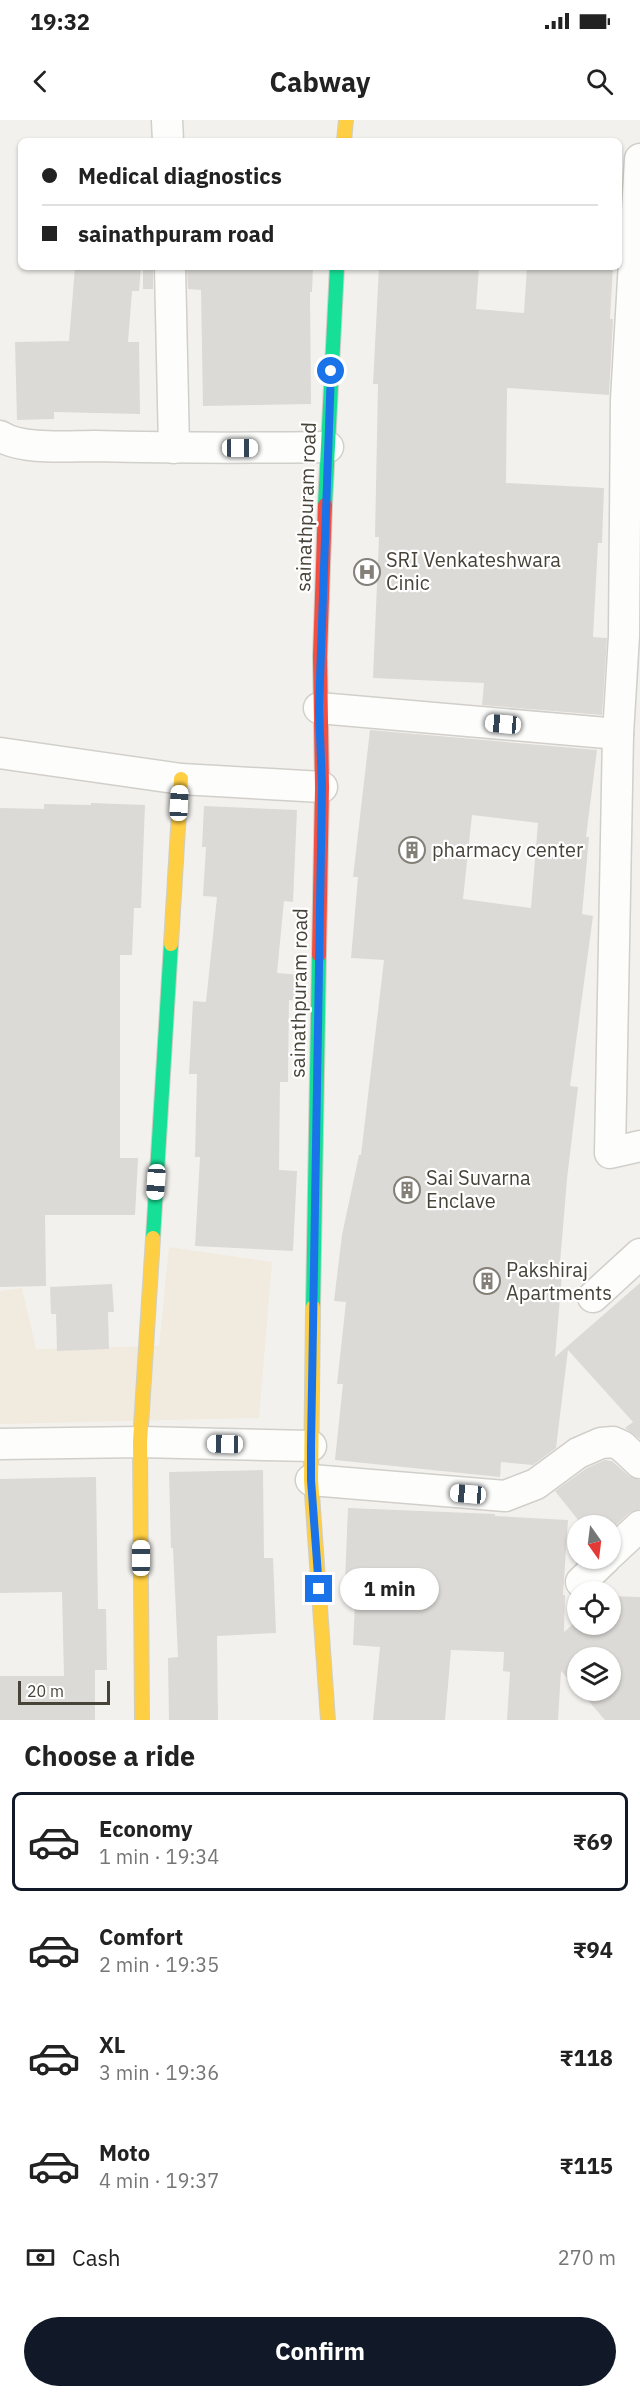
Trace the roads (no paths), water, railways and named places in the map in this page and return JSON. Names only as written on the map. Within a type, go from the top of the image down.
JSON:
[{"type":"street","points":[[167,120],[168,138]]},
{"type":"street","points":[[344,138],[346,120]]},
{"type":"street","points":[[640,159],[634,359],[626,400],[632,634],[618,734],[628,915],[610,1153],[640,1146]]},
{"type":"street","points":[[170,270],[174,448]]},
{"type":"street","name":"sainathpuram road","points":[[328,1720],[311,1480],[311,1446],[322,787],[319,708],[337,270]]},
{"type":"street","points":[[0,436],[9,442],[36,445],[174,448],[328,447]]},
{"type":"street","points":[[319,708],[618,734]]},
{"type":"street","points":[[0,753],[180,779],[322,787]]},
{"type":"street","points":[[142,1720],[140,1442],[180,779]]},
{"type":"street","points":[[593,1297],[640,1254]]},
{"type":"street","points":[[0,1444],[140,1442],[311,1446]]},
{"type":"street","points":[[311,1480],[505,1496],[536,1484],[578,1453],[601,1443],[613,1442],[622,1446],[640,1463]]},
{"type":"street","points":[[621,1544],[640,1526]]},
{"type":"street","points":[[582,1581],[595,1569]]},
{"type":"place","name":"SRI Venkateshwara Cinic","points":[[367,572]]},
{"type":"place","name":"pharmacy center","points":[[412,850]]},
{"type":"place","name":"Sai Suvarna Enclave","points":[[407,1190]]},
{"type":"place","name":"Pakshiraj Apartments","points":[[487,1281]]}]
